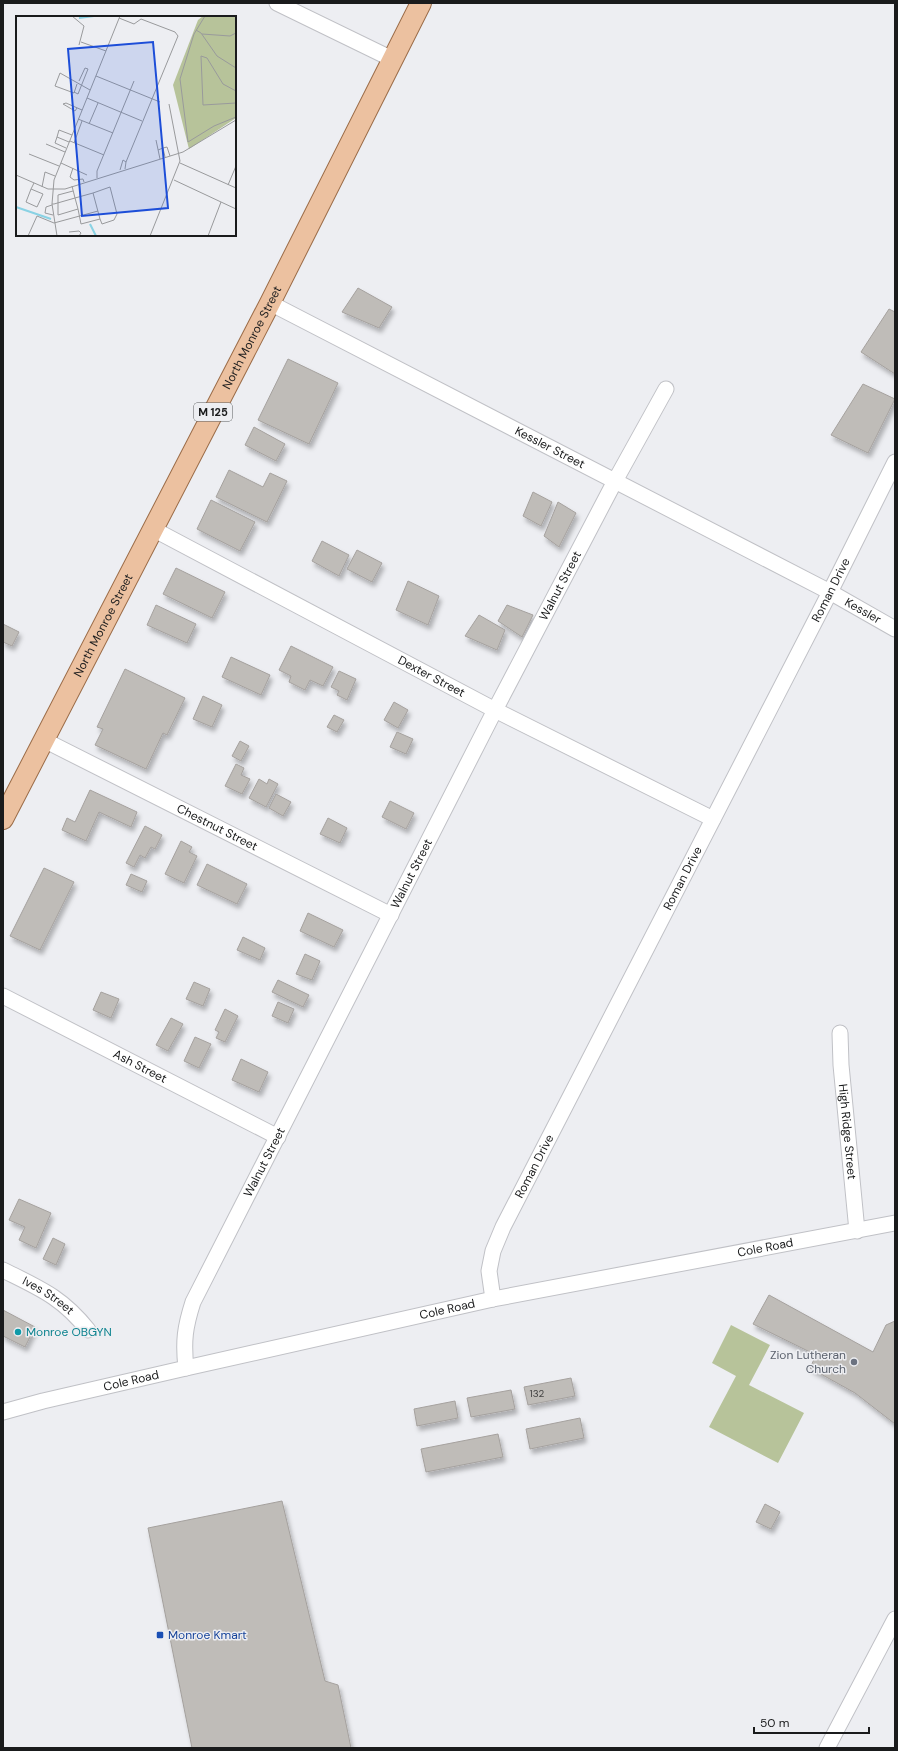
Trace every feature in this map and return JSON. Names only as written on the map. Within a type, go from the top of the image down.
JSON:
[{"type":"main road","name":"North Monroe Street","points":[[3,819],[270,303],[421,3]]},
{"type":"street","points":[[277,3],[392,59]]},
{"type":"street","name":"Kessler Street","points":[[270,303],[830,592]]},
{"type":"street","name":"Walnut Street","points":[[186,1368],[184,1345],[185,1330],[193,1302],[495,710],[615,481],[666,389]]},
{"type":"street","name":"Roman Drive","points":[[493,1299],[489,1271],[493,1251],[503,1227],[830,592],[895,462]]},
{"type":"street","name":"Dexter Street","points":[[153,529],[495,710],[713,819]]},
{"type":"street","name":"Kessler","points":[[830,592],[895,629]]},
{"type":"street","name":"Chestnut Street","points":[[44,740],[391,915]]},
{"type":"street","name":"Ash Street","points":[[3,996],[278,1137]]},
{"type":"street","name":"High Ridge Street","points":[[840,1033],[841,1065],[857,1231]]},
{"type":"street","name":"Cole Road","points":[[3,1412],[43,1401],[186,1368],[493,1299],[895,1223]]},
{"type":"street","name":"Ives Street","points":[[3,1270],[47,1292],[62,1302],[75,1314],[88,1330]]},
{"type":"street","points":[[827,1748],[895,1618]]},
{"type":"green space","points":[[731,1325],[770,1345],[749,1385],[804,1413],[778,1463],[709,1427],[736,1376],[712,1363]]},
{"type":"building","points":[[358,288],[392,307],[379,328],[342,312]]},
{"type":"building","points":[[889,309],[895,312],[895,374],[861,352]]},
{"type":"building","points":[[288,359],[338,383],[309,444],[258,420]]},
{"type":"building","points":[[863,384],[895,399],[868,453],[831,435]]},
{"type":"building","points":[[254,427],[285,444],[276,461],[245,445]]},
{"type":"building","points":[[229,470],[263,487],[270,473],[287,481],[267,522],[216,497]]},
{"type":"building","points":[[533,492],[552,502],[541,526],[523,516]]},
{"type":"building","points":[[211,500],[255,522],[240,551],[197,529]]},
{"type":"building","points":[[558,502],[576,513],[559,547],[544,536]]},
{"type":"building","points":[[322,541],[349,555],[339,576],[312,561]]},
{"type":"building","points":[[357,550],[382,563],[372,582],[347,569]]},
{"type":"building","points":[[176,568],[225,592],[212,618],[163,594]]},
{"type":"building","points":[[408,581],[439,596],[428,625],[396,610]]},
{"type":"building","points":[[156,605],[196,624],[187,643],[147,625]]},
{"type":"building","points":[[507,605],[533,615],[522,637],[498,621]]},
{"type":"building","points":[[479,615],[505,630],[497,650],[465,636]]},
{"type":"building","points":[[3,624],[19,632],[12,646],[3,642]]},
{"type":"building","points":[[291,646],[333,667],[323,686],[310,680],[305,690],[289,682],[291,676],[279,670]]},
{"type":"building","points":[[231,657],[270,675],[261,695],[222,677]]},
{"type":"building","points":[[125,669],[185,698],[167,735],[163,733],[146,769],[95,745],[103,729],[97,727]]},
{"type":"building","points":[[339,671],[356,679],[347,700],[337,695],[339,691],[331,687]]},
{"type":"building","points":[[203,696],[222,705],[212,727],[193,719]]},
{"type":"building","points":[[394,702],[408,710],[398,728],[384,720]]},
{"type":"building","points":[[334,715],[344,720],[337,732],[327,727]]},
{"type":"building","points":[[397,732],[413,739],[406,754],[390,747]]},
{"type":"building","points":[[240,741],[249,746],[241,761],[232,756]]},
{"type":"building","points":[[236,764],[244,768],[241,775],[250,779],[242,794],[225,786]]},
{"type":"building","points":[[259,779],[267,784],[269,779],[278,784],[266,807],[249,798]]},
{"type":"building","points":[[90,790],[137,812],[131,827],[99,812],[86,841],[62,830],[67,818],[75,822]]},
{"type":"building","points":[[276,794],[291,802],[283,816],[269,808]]},
{"type":"building","points":[[390,801],[414,813],[406,829],[382,817]]},
{"type":"building","points":[[328,818],[347,828],[340,843],[320,834]]},
{"type":"building","points":[[145,826],[162,835],[155,849],[151,847],[145,858],[140,855],[134,867],[126,863]]},
{"type":"building","points":[[181,841],[192,847],[189,852],[197,856],[184,883],[165,874]]},
{"type":"building","points":[[207,864],[247,884],[237,904],[197,885]]},
{"type":"building","points":[[44,868],[74,882],[40,950],[10,936]]},
{"type":"building","points":[[131,874],[147,881],[142,892],[126,885]]},
{"type":"building","points":[[308,913],[343,930],[334,947],[300,931]]},
{"type":"building","points":[[243,937],[265,948],[260,960],[237,950]]},
{"type":"building","points":[[305,954],[320,961],[312,980],[296,974]]},
{"type":"building","points":[[278,980],[309,995],[303,1007],[272,992]]},
{"type":"building","points":[[194,982],[210,989],[203,1006],[186,999]]},
{"type":"building","points":[[101,992],[119,999],[111,1018],[93,1010]]},
{"type":"building","points":[[278,1002],[294,1009],[288,1023],[272,1016]]},
{"type":"building","points":[[225,1009],[238,1016],[225,1042],[216,1038],[219,1032],[215,1030]]},
{"type":"building","points":[[171,1018],[183,1024],[168,1051],[156,1045]]},
{"type":"building","points":[[195,1037],[211,1044],[199,1068],[184,1061]]},
{"type":"building","points":[[241,1059],[268,1072],[259,1092],[232,1080]]},
{"type":"building","points":[[19,1199],[51,1213],[36,1248],[19,1240],[25,1227],[9,1220]]},
{"type":"building","points":[[53,1238],[65,1244],[56,1265],[43,1259]]},
{"type":"building","name":"Zion Lutheran Church","points":[[769,1295],[873,1352],[886,1325],[895,1321],[895,1424],[855,1393],[810,1368],[816,1355],[753,1324]]},
{"type":"building","name":"Monroe OBGYN","points":[[3,1310],[35,1327],[25,1347],[3,1336]]},
{"type":"building","points":[[571,1378],[575,1396],[528,1405],[524,1387]]},
{"type":"building","points":[[511,1390],[515,1409],[471,1417],[467,1398]]},
{"type":"building","points":[[455,1401],[458,1418],[417,1426],[414,1409]]},
{"type":"building","points":[[580,1418],[584,1438],[530,1449],[526,1429]]},
{"type":"building","points":[[498,1434],[503,1457],[426,1472],[421,1449]]},
{"type":"building","points":[[282,1501],[325,1681],[338,1685],[351,1748],[192,1748],[148,1528]]},
{"type":"building","points":[[765,1504],[780,1512],[771,1529],[756,1522]]},
{"type":"place","name":"Monroe OBGYN","points":[[18,1332]]},
{"type":"place","name":"Zion Lutheran Church","points":[[854,1362]]},
{"type":"place","name":"Monroe Kmart","points":[[160,1635]]}]
